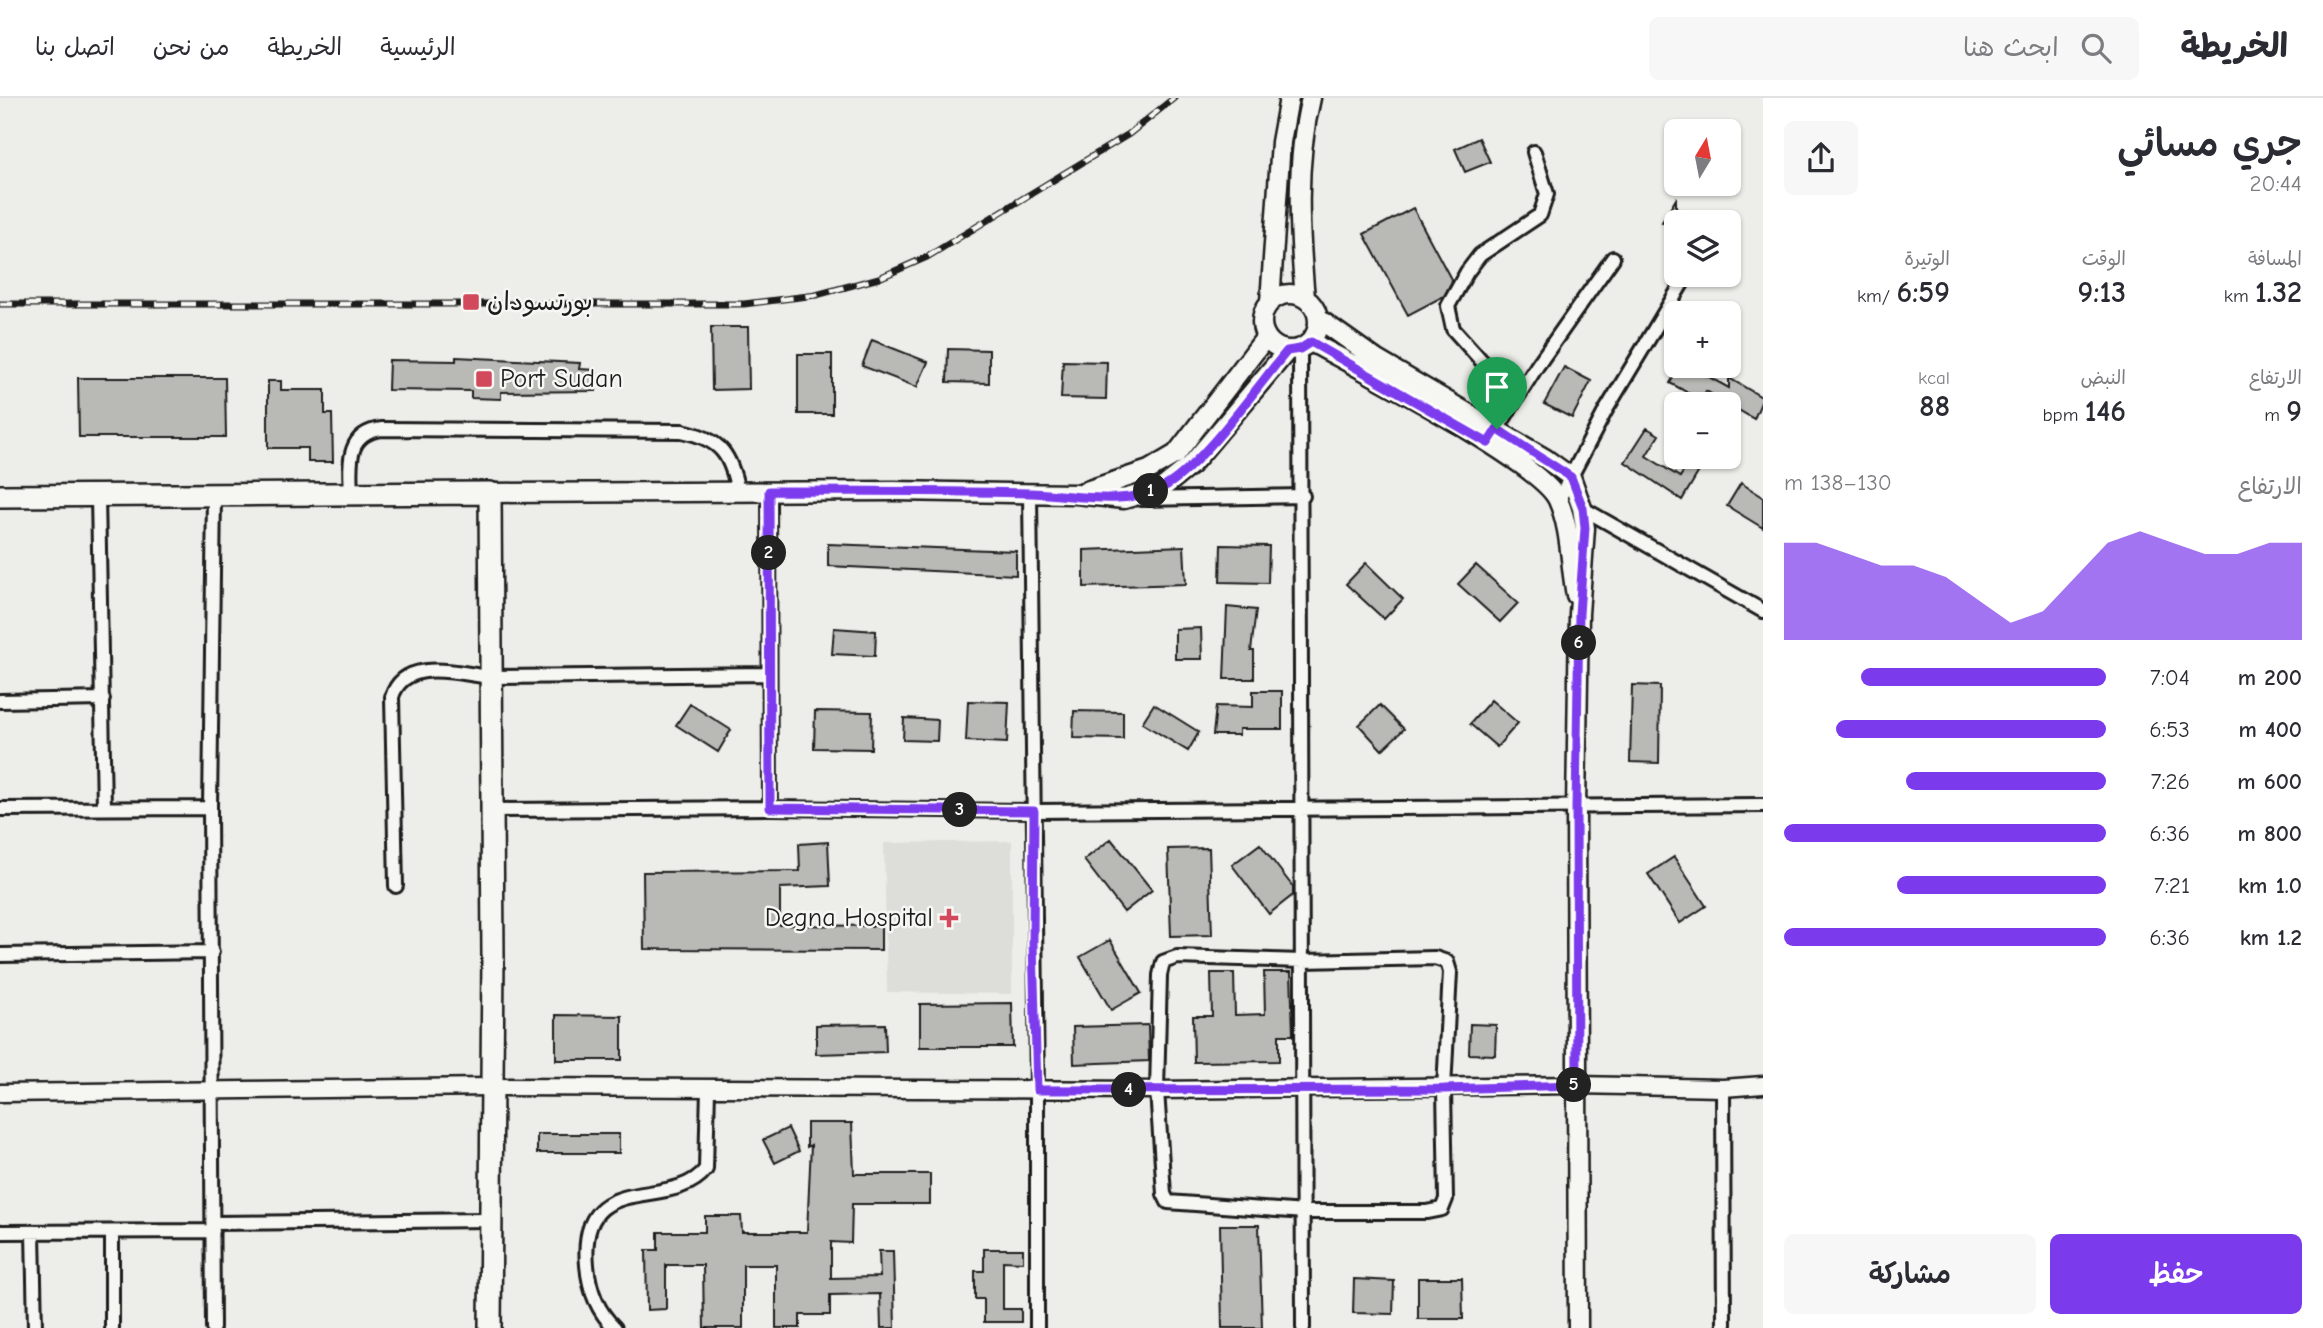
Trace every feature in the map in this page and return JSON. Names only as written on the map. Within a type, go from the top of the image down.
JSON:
[{"type":"highway","points":[[0,496],[490,493],[489,677],[493,957],[490,1328]]},
{"type":"main road","points":[[1270,302],[1280,142],[1289,98]]},
{"type":"main road","points":[[1305,298],[1299,183],[1302,144],[1311,98]]},
{"type":"main road","points":[[490,493],[1030,493],[1124,499],[1162,488],[1191,466],[1299,347],[1317,332],[1319,319],[1314,307],[1305,298],[1293,294],[1280,295],[1270,302],[1263,313],[1261,325],[1266,337],[1275,346],[1299,347],[1492,436],[1571,477],[1583,508],[1584,564],[1579,614],[1576,808],[1578,1328]]},
{"type":"main road","points":[[1319,319],[1492,436],[1550,488],[1558,501],[1579,614]]},
{"type":"main road","points":[[1076,494],[1129,479],[1176,454],[1266,337]]},
{"type":"main road","points":[[1176,454],[1191,466]]},
{"type":"street","points":[[1516,399],[1453,329],[1448,306],[1480,255],[1540,215],[1547,194],[1534,152]]},
{"type":"street","points":[[1492,436],[1613,258]]},
{"type":"street","points":[[1558,501],[1606,410],[1680,287]]},
{"type":"street","points":[[1299,347],[1303,496],[1303,1328]]},
{"type":"street","points":[[351,494],[352,448],[364,434],[382,429],[682,431],[703,435],[722,451],[732,463],[738,492]]},
{"type":"street","points":[[769,491],[770,808]]},
{"type":"street","points":[[1030,493],[1037,1328]]},
{"type":"street","points":[[213,1328],[210,808],[214,495]]},
{"type":"street","points":[[1124,499],[1303,496]]},
{"type":"street","points":[[98,497],[104,808]]},
{"type":"street","points":[[1583,508],[1763,611]]},
{"type":"street","points":[[396,886],[393,697],[396,683],[415,672],[489,677],[769,674]]},
{"type":"street","points":[[0,701],[103,699]]},
{"type":"street","points":[[491,810],[770,808],[1034,811],[1763,806]]},
{"type":"street","points":[[0,808],[210,808]]},
{"type":"street","points":[[0,955],[212,952]]},
{"type":"street","points":[[1177,957],[1303,961],[1435,958],[1447,962],[1450,972],[1444,1089],[1446,1199],[1442,1209],[1427,1212],[1305,1212],[1168,1202],[1164,1194],[1157,1090],[1160,975],[1163,962],[1177,957]]},
{"type":"street","points":[[0,1093],[490,1087],[1304,1090],[1577,1085],[1723,1088],[1763,1086]]},
{"type":"street","points":[[615,1328],[597,1306],[587,1270],[587,1244],[593,1224],[614,1200],[683,1186],[698,1179],[706,1169],[707,1162],[708,1088]]},
{"type":"street","points":[[1723,1088],[1724,1328]]},
{"type":"street","points":[[0,1233],[489,1220]]},
{"type":"street","points":[[33,1232],[35,1328]]},
{"type":"street","points":[[112,1232],[112,1328]]},
{"type":"shaded area","name":"Degna Hospital","points":[[1012,841],[1012,994],[887,992],[884,843]]},
{"type":"building","points":[[1479,138],[1490,162],[1465,172],[1455,149]]},
{"type":"building","points":[[1676,199],[1676,208],[1679,210],[1669,210]]},
{"type":"building","points":[[1413,208],[1452,281],[1444,296],[1408,315],[1364,234]]},
{"type":"building","points":[[711,327],[748,327],[749,389],[712,390]]},
{"type":"building","points":[[872,340],[928,362],[917,387],[862,366]]},
{"type":"building","points":[[948,349],[989,350],[989,383],[947,382]]},
{"type":"building","points":[[798,354],[832,354],[832,414],[798,414]]},
{"type":"building","name":"Port Sudan","points":[[456,357],[580,363],[579,369],[597,370],[596,391],[501,392],[501,399],[471,398],[471,391],[388,390],[389,360],[456,361]]},
{"type":"building","points":[[1063,361],[1107,362],[1106,399],[1061,398]]},
{"type":"building","points":[[1564,367],[1591,381],[1572,418],[1544,404]]},
{"type":"building","points":[[78,378],[225,378],[226,437],[79,437]]},
{"type":"building","points":[[1673,378],[1711,378],[1729,388],[1729,378],[1763,398],[1754,419],[1741,411],[1741,392],[1686,392],[1670,383]]},
{"type":"building","points":[[268,381],[281,381],[281,390],[325,390],[325,414],[332,414],[333,462],[308,462],[308,448],[268,448]]},
{"type":"building","points":[[1647,428],[1659,435],[1646,456],[1680,477],[1685,469],[1700,469],[1682,500],[1625,462]]},
{"type":"building","points":[[1741,483],[1763,497],[1763,528],[1727,506]]},
{"type":"building","points":[[828,544],[1016,551],[1016,575],[828,566]]},
{"type":"building","points":[[1221,545],[1269,546],[1268,583],[1220,582]]},
{"type":"building","points":[[1184,546],[1186,584],[1084,587],[1084,550]]},
{"type":"building","points":[[1366,563],[1403,599],[1384,619],[1346,584]]},
{"type":"building","points":[[1476,565],[1518,603],[1500,622],[1458,584]]},
{"type":"building","points":[[1227,607],[1256,610],[1251,651],[1254,651],[1254,679],[1224,679]]},
{"type":"building","points":[[834,628],[876,631],[875,656],[832,654]]},
{"type":"building","points":[[1201,628],[1202,659],[1175,659],[1175,629]]},
{"type":"building","points":[[1632,685],[1660,686],[1659,763],[1630,762]]},
{"type":"building","points":[[1253,691],[1282,691],[1282,729],[1239,729],[1239,735],[1213,735],[1216,706],[1253,707]]},
{"type":"building","points":[[1491,700],[1518,723],[1497,747],[1470,724]]},
{"type":"building","points":[[968,701],[1009,702],[1007,743],[966,741]]},
{"type":"building","points":[[690,704],[731,730],[718,752],[676,725]]},
{"type":"building","points":[[1154,704],[1199,732],[1188,751],[1142,723]]},
{"type":"building","points":[[1380,705],[1404,729],[1382,750],[1359,725]]},
{"type":"building","points":[[815,711],[872,712],[871,749],[814,748]]},
{"type":"building","points":[[1074,711],[1123,712],[1123,739],[1073,738]]},
{"type":"building","points":[[904,718],[938,720],[937,741],[903,740]]},
{"type":"building","points":[[1111,839],[1152,890],[1124,912],[1084,860]]},
{"type":"building","points":[[828,842],[830,886],[780,888],[780,925],[881,926],[881,950],[644,949],[643,872],[800,871],[799,844]]},
{"type":"building","points":[[1260,844],[1293,887],[1293,895],[1269,914],[1232,865]]},
{"type":"building","points":[[1209,848],[1212,935],[1171,936],[1168,849]]},
{"type":"building","points":[[1674,857],[1706,906],[1680,923],[1648,874]]},
{"type":"building","points":[[1110,940],[1141,993],[1111,1010],[1080,957]]},
{"type":"building","points":[[1264,972],[1291,972],[1293,1035],[1279,1035],[1279,1061],[1194,1062],[1193,1016],[1212,1016],[1211,973],[1234,973],[1235,1015],[1265,1014]]},
{"type":"building","points":[[1012,1003],[1013,1047],[920,1047],[920,1004]]},
{"type":"building","points":[[556,1015],[622,1016],[622,1060],[556,1060]]},
{"type":"building","points":[[885,1024],[886,1052],[816,1054],[816,1025]]},
{"type":"building","points":[[1470,1024],[1496,1025],[1495,1055],[1469,1054]]},
{"type":"building","points":[[1148,1025],[1149,1061],[1074,1064],[1073,1027]]},
{"type":"building","points":[[807,1123],[852,1123],[854,1174],[930,1174],[930,1204],[852,1204],[851,1243],[831,1242],[831,1278],[880,1277],[879,1251],[893,1251],[895,1328],[881,1328],[880,1294],[830,1295],[830,1315],[800,1315],[800,1328],[776,1328],[776,1265],[743,1265],[743,1328],[704,1328],[703,1265],[666,1265],[666,1309],[647,1310],[646,1250],[658,1250],[658,1232],[705,1232],[705,1216],[741,1216],[742,1232],[807,1232],[811,1145],[807,1147]]},
{"type":"building","points":[[788,1128],[799,1151],[775,1163],[763,1140]]},
{"type":"building","points":[[537,1134],[619,1134],[619,1153],[537,1153]]},
{"type":"building","points":[[1220,1225],[1259,1225],[1262,1328],[1222,1328]]},
{"type":"building","points":[[984,1249],[1023,1249],[1023,1262],[1003,1261],[1003,1309],[1021,1309],[1021,1322],[984,1322],[984,1299],[975,1299],[975,1271],[984,1271]]},
{"type":"building","points":[[1418,1278],[1462,1278],[1463,1319],[1418,1319]]},
{"type":"building","points":[[1354,1279],[1394,1281],[1393,1314],[1353,1313]]},
{"type":"railway","points":[[0,304],[744,304],[816,295],[879,278],[927,257],[1129,134],[1174,98]]},
{"type":"place","name":"بورتسودان","points":[[471,302]]},
{"type":"place","name":"Port Sudan","points":[[484,379]]},
{"type":"place","name":"Degna Hospital","points":[[949,918]]},
{"type":"route","points":[[1311,342],[1488,443],[1497,429],[1571,477],[1583,508],[1584,575],[1579,614],[1576,808],[1577,1085],[1444,1089],[1037,1090],[1033,943],[1034,811],[770,808],[769,491],[1076,494],[1124,499],[1140,495],[1162,488],[1191,466],[1287,351],[1300,349],[1311,342]]}]
